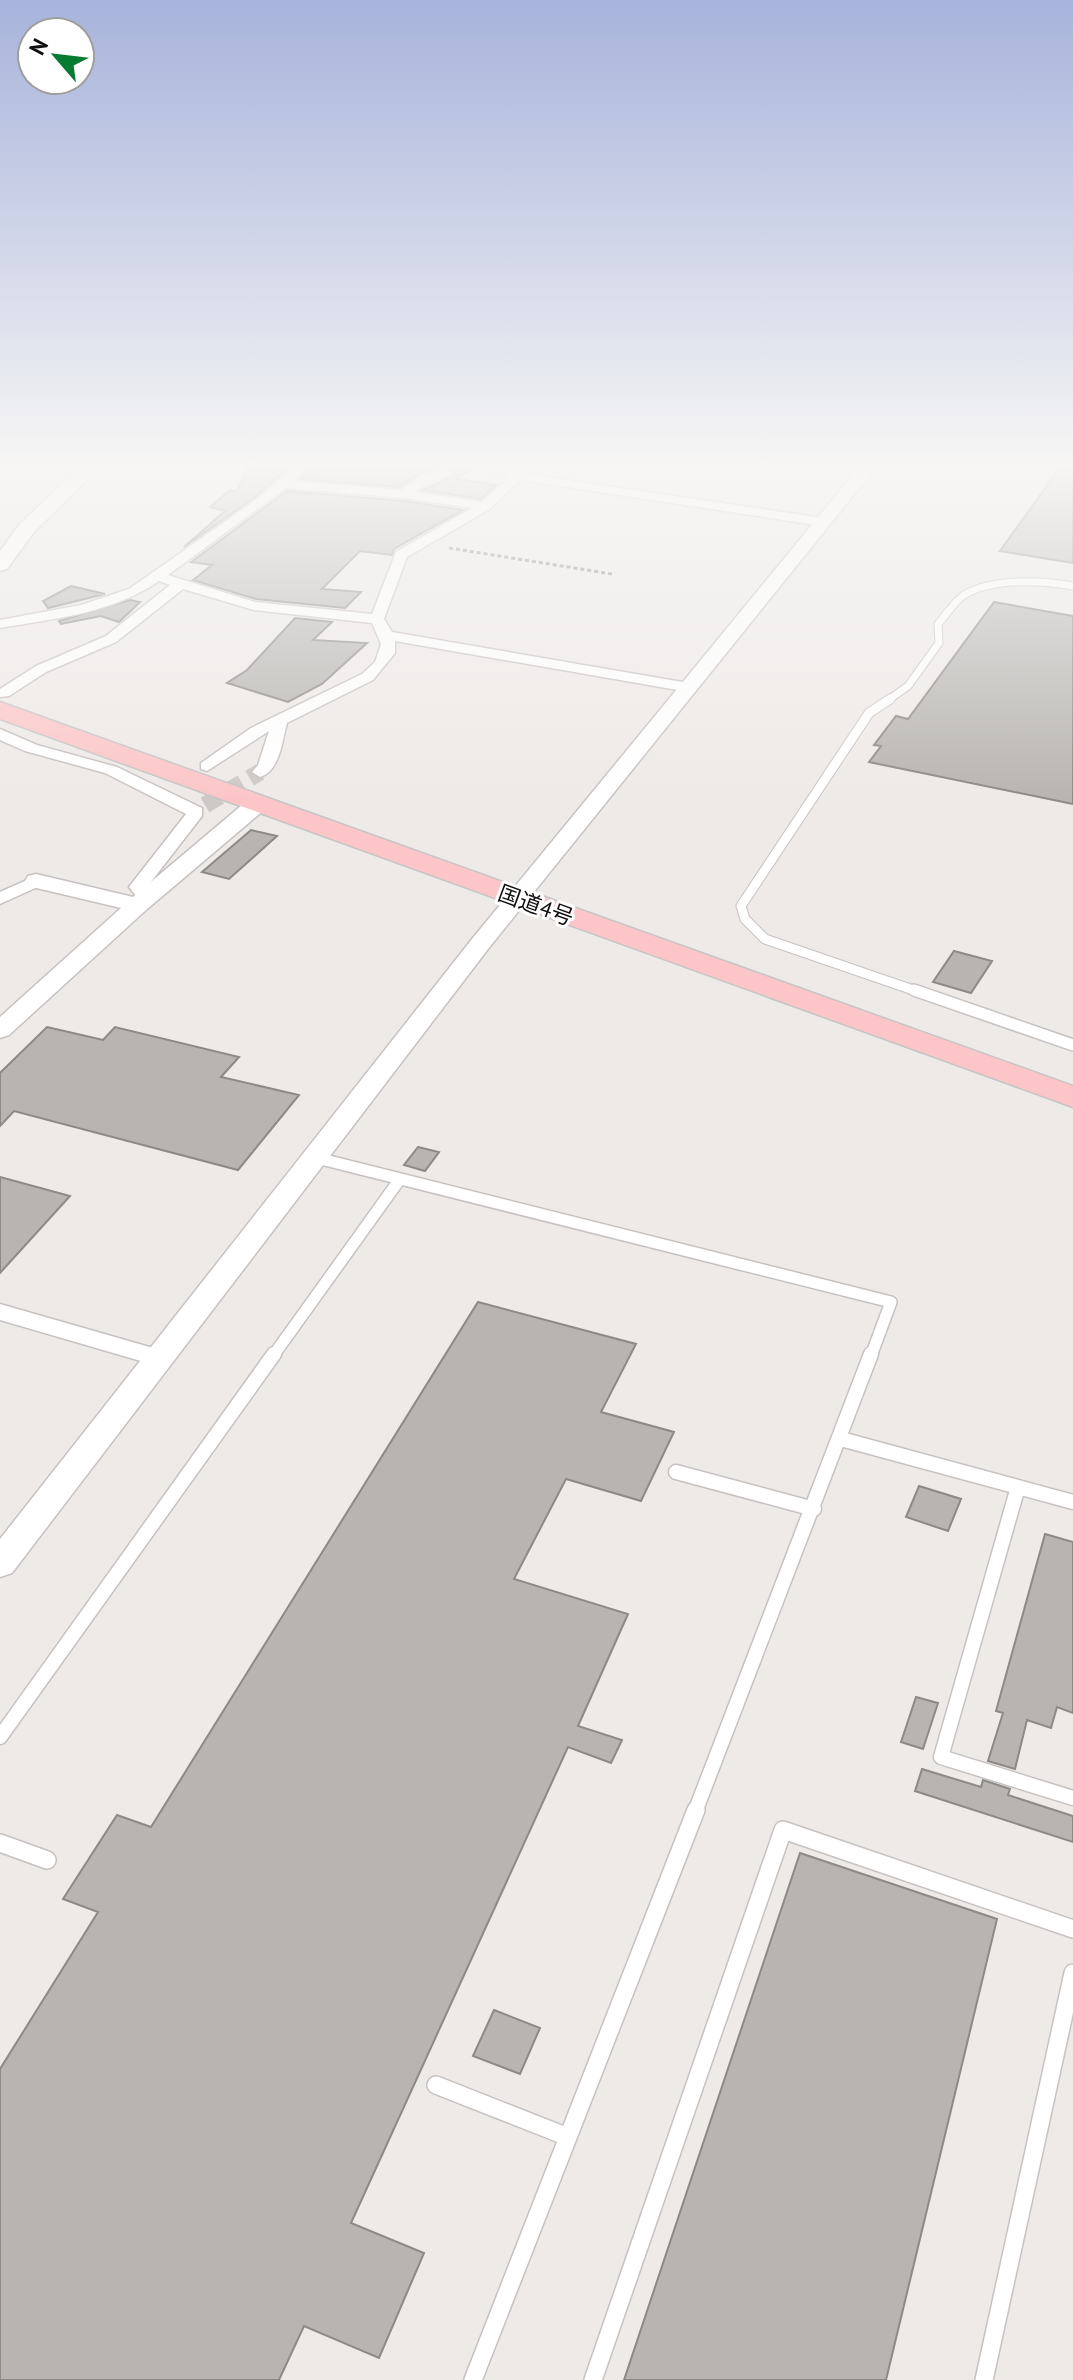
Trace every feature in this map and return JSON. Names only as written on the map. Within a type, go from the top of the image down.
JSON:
[{"type":"highway","name":"国道4号","points":[[1,698],[207,766],[526,891],[1073,1097]]},
{"type":"highway","name":"国道4号","points":[[1,698],[256,805],[526,891],[1073,1073]]},
{"type":"street","points":[[160,577],[254,606],[377,619]]},
{"type":"street","points":[[0,624],[99,605],[134,592],[160,577]]},
{"type":"street","points":[[207,766],[255,732],[311,709],[378,667],[388,652],[386,635],[377,619],[393,577]]},
{"type":"street","points":[[0,1564],[313,1157],[778,577]]},
{"type":"street","points":[[1,698],[41,669],[73,659],[111,639],[181,583]]},
{"type":"street","points":[[386,635],[689,687]]},
{"type":"street","points":[[260,772],[266,767],[279,723]]},
{"type":"street","points":[[0,734],[31,748],[111,770],[200,808],[138,887],[142,901]]},
{"type":"street","points":[[0,1030],[142,901],[256,805]]},
{"type":"street","points":[[0,899],[36,881],[142,901]]},
{"type":"street","points":[[0,1312],[158,1358]]},
{"type":"lane","points":[[1073,586],[1013,583],[963,596],[938,624],[939,643],[908,686],[869,713],[741,906],[745,919],[765,939],[1073,1045]]},
{"type":"lane","points":[[313,1157],[891,1302],[814,1509],[473,2380]]},
{"type":"lane","points":[[0,1737],[400,1179]]},
{"type":"lane","points":[[841,1439],[1073,1502]]},
{"type":"lane","points":[[676,1472],[814,1509]]},
{"type":"lane","points":[[1018,1487],[941,1757],[1073,1798]]},
{"type":"lane","points":[[593,2380],[783,1830],[1073,1929]]},
{"type":"lane","points":[[0,1843],[47,1860]]},
{"type":"lane","points":[[984,2380],[1073,1973]]},
{"type":"lane","points":[[436,2085],[568,2137]]},
{"type":"building","points":[[197,577],[334,577],[322,589],[361,592],[345,608],[256,599],[193,580]]},
{"type":"building","points":[[71,586],[105,594],[48,608],[43,601]]},
{"type":"building","points":[[130,600],[140,602],[119,622],[101,616],[61,624],[59,621]]},
{"type":"building","points":[[994,602],[1073,616],[1073,804],[869,762],[881,746],[874,745],[896,716],[908,719]]},
{"type":"building","points":[[295,618],[332,622],[313,640],[367,643],[322,684],[288,702],[227,683],[247,670]]},
{"type":"building","points":[[251,830],[277,836],[229,879],[202,872]]},
{"type":"building","points":[[954,951],[992,961],[971,993],[933,982]]},
{"type":"building","points":[[47,1027],[103,1040],[115,1027],[239,1057],[221,1077],[299,1095],[238,1170],[14,1111],[0,1126],[0,1073]]},
{"type":"building","points":[[418,1147],[439,1152],[425,1171],[404,1165]]},
{"type":"building","points":[[0,1177],[70,1196],[0,1273]]},
{"type":"building","points":[[478,1302],[636,1344],[601,1412],[674,1432],[641,1501],[566,1479],[514,1579],[628,1614],[578,1726],[622,1740],[611,1763],[568,1747],[351,2223],[424,2253],[379,2358],[304,2326],[279,2380],[0,2380],[0,2069],[98,1912],[63,1899],[117,1815],[151,1827]]},
{"type":"building","points":[[919,1486],[961,1499],[948,1531],[906,1517]]},
{"type":"building","points":[[1045,1534],[1073,1542],[1073,1713],[1057,1707],[1051,1728],[1027,1720],[1015,1769],[988,1761],[1003,1713],[996,1711]]},
{"type":"building","points":[[916,1697],[938,1703],[923,1749],[901,1742]]},
{"type":"building","points":[[922,1769],[981,1787],[983,1780],[1010,1789],[1008,1795],[1073,1816],[1073,1842],[915,1791]]},
{"type":"building","points":[[800,1853],[997,1919],[886,2380],[624,2380]]},
{"type":"building","points":[[494,2010],[540,2028],[520,2074],[473,2056]]},
{"type":"tunnel","points":[[205,805],[260,772]]}]
